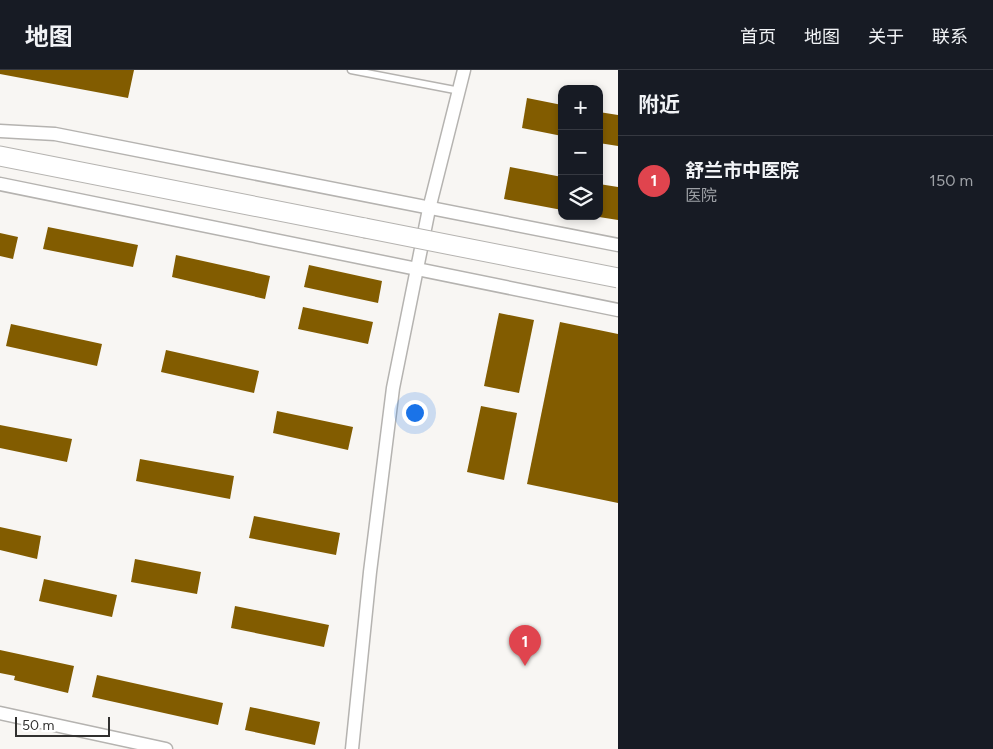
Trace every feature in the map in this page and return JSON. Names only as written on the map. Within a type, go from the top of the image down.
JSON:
[{"type":"main road","points":[[0,156],[618,278]]},
{"type":"street","points":[[352,749],[370,572],[393,388],[429,209],[464,70]]},
{"type":"street","points":[[0,131],[54,134],[618,246]]},
{"type":"street","points":[[0,184],[618,310]]},
{"type":"street","points":[[0,713],[166,749]]},
{"type":"lane","points":[[350,70],[460,91]]},
{"type":"building","points":[[0,70],[134,70],[128,98],[0,74]]},
{"type":"building","points":[[527,98],[558,104],[558,135],[522,128]]},
{"type":"building","points":[[603,113],[618,115],[618,146],[603,144]]},
{"type":"building","points":[[510,167],[558,176],[558,209],[504,199]]},
{"type":"building","points":[[603,185],[618,187],[618,220],[603,218]]},
{"type":"building","points":[[48,227],[138,245],[133,267],[43,249]]},
{"type":"building","points":[[0,233],[18,237],[13,259],[0,256]]},
{"type":"building","points":[[176,255],[270,276],[265,299],[172,277]]},
{"type":"building","points":[[309,265],[382,281],[378,303],[304,287]]},
{"type":"building","points":[[303,307],[373,322],[368,344],[298,329]]},
{"type":"building","points":[[499,313],[534,320],[519,393],[484,386]]},
{"type":"building","points":[[560,322],[618,334],[618,503],[527,484]]},
{"type":"building","points":[[11,324],[102,344],[97,366],[6,346]]},
{"type":"building","points":[[166,350],[259,371],[254,393],[161,372]]},
{"type":"building","points":[[481,406],[517,413],[504,480],[467,472]]},
{"type":"building","points":[[277,411],[353,427],[348,450],[273,433]]},
{"type":"building","points":[[0,425],[72,439],[67,462],[0,448]]},
{"type":"building","points":[[140,459],[234,476],[230,499],[136,481]]},
{"type":"building","points":[[254,516],[340,533],[336,555],[249,538]]},
{"type":"building","points":[[0,527],[41,536],[37,559],[0,550]]},
{"type":"building","points":[[135,559],[201,572],[197,594],[131,582]]},
{"type":"building","points":[[44,579],[117,595],[112,617],[39,601]]},
{"type":"building","points":[[235,606],[329,625],[324,647],[231,628]]},
{"type":"building","points":[[0,650],[74,666],[68,693],[14,680],[15,676],[0,673]]},
{"type":"building","points":[[97,675],[223,703],[218,725],[92,697]]},
{"type":"building","points":[[250,707],[320,722],[315,745],[245,730]]},
{"type":"place","name":"舒兰市中医院","points":[[525,666]]}]
